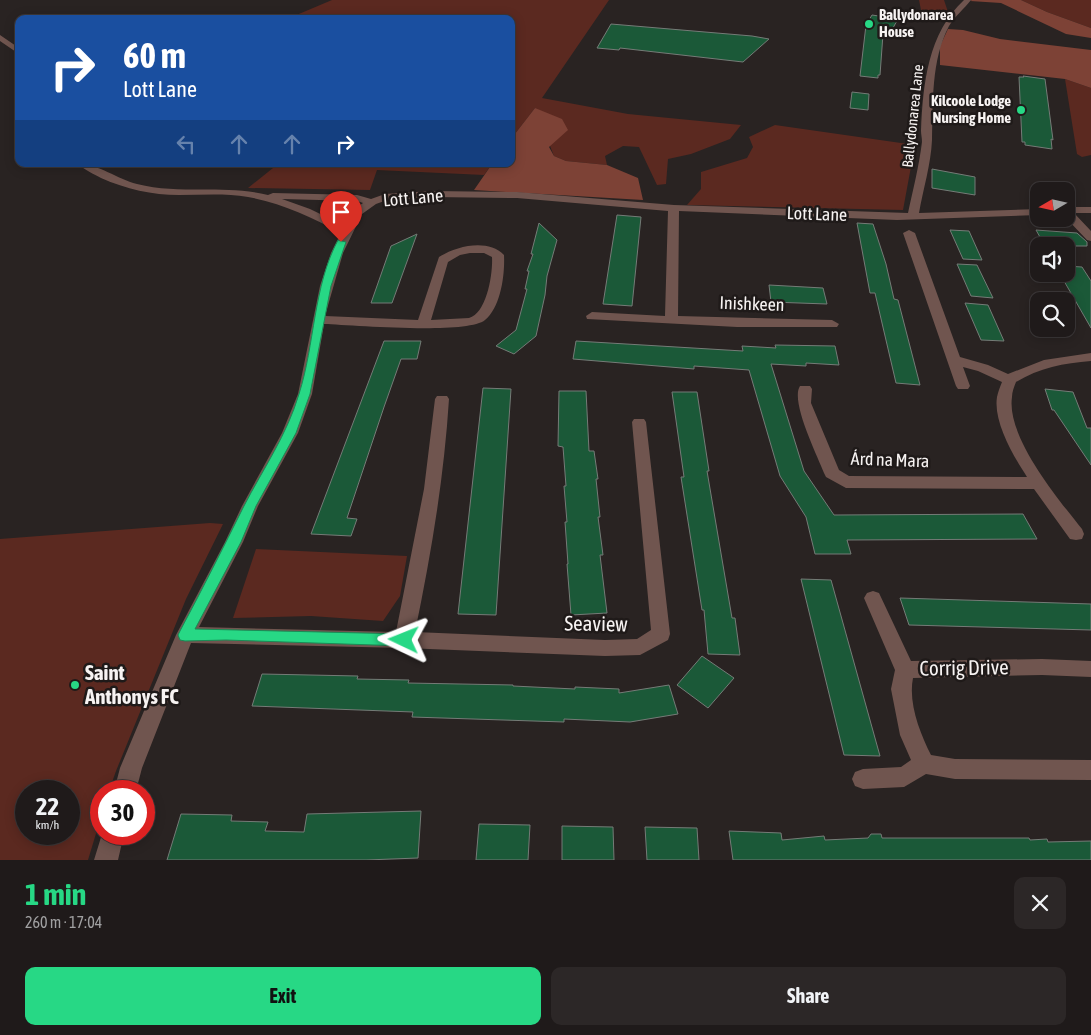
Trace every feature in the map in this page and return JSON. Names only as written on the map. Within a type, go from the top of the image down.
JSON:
[{"type":"street","name":"Ballydonarea Lane","points":[[913,216],[927,140],[928,113],[936,45],[959,6],[968,0]]},
{"type":"street","points":[[0,37],[15,49]]},
{"type":"street","points":[[90,167],[112,178],[142,188],[159,191],[235,192],[254,196],[324,219],[346,231]]},
{"type":"street","name":"Lott Lane","points":[[128,780],[185,635],[234,542],[250,506],[290,433],[305,394],[326,286],[346,231],[357,212],[372,202],[385,197],[432,194],[517,195],[674,208],[898,217],[1030,212]]},
{"type":"street","points":[[254,196],[357,198],[372,202]]},
{"type":"street","points":[[671,319],[674,208]]},
{"type":"street","points":[[1075,211],[1091,210]]},
{"type":"street","points":[[1075,221],[1091,238]]},
{"type":"street","points":[[909,233],[963,386]]},
{"type":"street","points":[[318,320],[464,323],[478,320],[484,314],[491,295],[498,272],[498,255],[488,249],[473,249],[451,254],[443,260],[424,322]]},
{"type":"street","name":"Inishkeen","points":[[592,316],[737,323],[832,324]]},
{"type":"street","points":[[1076,534],[1037,483],[1008,422],[1004,397],[1009,380],[1025,370],[1071,358],[1091,357]]},
{"type":"street","points":[[955,360],[982,368],[1009,380]]},
{"type":"street","name":"Árd na Mara","points":[[805,389],[804,403],[832,472],[846,482],[1037,483]]},
{"type":"street","points":[[404,640],[417,581],[440,429],[442,399]]},
{"type":"street","name":"Seaview","points":[[185,635],[226,634],[605,648],[640,647],[661,634],[640,422]]},
{"type":"street","points":[[873,598],[905,670]]},
{"type":"street","name":"Corrig Drive","points":[[924,764],[910,735],[901,689],[905,670],[1042,667],[1091,669]]},
{"type":"street","points":[[863,779],[904,777],[924,764],[954,769],[1091,770]]},
{"type":"street","points":[[106,860],[110,845]]},
{"type":"shaded area","points":[[332,0],[609,0],[542,98],[628,114],[741,125],[730,139],[691,154],[668,159],[666,184],[657,185],[639,147],[623,146],[605,156],[607,165],[566,161],[554,156],[535,108],[515,134],[515,15],[296,15]]},
{"type":"shaded area","points":[[919,0],[944,0],[948,12],[921,10]]},
{"type":"shaded area","points":[[1021,0],[1091,0],[1091,28],[1047,12]]},
{"type":"shaded area","points":[[1021,0],[1091,28],[1091,38],[1066,34],[1001,3],[970,1]]},
{"type":"shaded area","points":[[948,29],[963,30],[1000,39],[1091,50],[1091,88],[1065,79],[940,65],[940,46]]},
{"type":"shaded area","points":[[1065,79],[1091,88],[1091,155],[1082,157],[1077,154]]},
{"type":"shaded area","points":[[535,108],[562,119],[568,130],[549,147],[554,156],[566,161],[607,165],[638,178],[643,200],[474,190],[490,167],[515,167],[515,134]]},
{"type":"shaded area","points":[[775,125],[915,145],[903,210],[687,205],[701,189],[701,172],[747,158],[753,147],[749,137]]},
{"type":"shaded area","points":[[274,167],[490,167],[484,175],[377,170],[370,190],[248,188]]},
{"type":"shaded area","name":"Saint Anthonys FC","points":[[210,523],[223,524],[186,599],[113,780],[90,780],[90,845],[93,845],[88,860],[0,860],[0,539]]},
{"type":"shaded area","points":[[256,549],[407,556],[400,596],[383,621],[311,616],[233,618]]},
{"type":"building","points":[[872,15],[898,19],[889,35],[883,34],[880,75],[878,75],[878,78],[860,76],[866,25]]},
{"type":"building","points":[[611,24],[769,39],[743,62],[620,48],[619,50],[597,48]]},
{"type":"building","name":"Kilcoole Lodge Nursing Home","points":[[1019,77],[1045,79],[1053,140],[1051,139],[1052,149],[1025,145],[1025,142],[1022,142]]},
{"type":"building","points":[[852,92],[869,94],[868,110],[850,108]]},
{"type":"building","points":[[932,169],[975,177],[975,195],[932,188]]},
{"type":"building","points":[[617,215],[641,217],[632,306],[603,304]]},
{"type":"building","points":[[539,223],[557,240],[547,276],[536,336],[514,354],[496,346],[516,330],[527,289],[525,289],[529,271],[527,271],[533,254],[531,254]]},
{"type":"building","points":[[857,223],[873,224],[886,264],[894,299],[898,300],[920,385],[896,383],[875,293],[870,293]]},
{"type":"building","points":[[950,230],[969,231],[982,260],[963,259]]},
{"type":"building","points":[[1036,230],[1077,233],[1087,242],[1087,246],[1075,246],[1075,237],[1040,237]]},
{"type":"building","points":[[417,234],[392,303],[371,303],[391,246]]},
{"type":"building","points":[[957,264],[977,265],[993,298],[971,296]]},
{"type":"building","points":[[1075,267],[1082,267],[1091,281],[1091,328],[1075,300],[1075,292],[1070,292],[1065,282],[1075,282]]},
{"type":"building","points":[[769,285],[823,288],[827,304],[771,302]]},
{"type":"building","points":[[965,303],[988,305],[1004,341],[981,340]]},
{"type":"building","points":[[384,341],[421,341],[417,359],[401,359],[347,518],[357,519],[351,536],[311,534]]},
{"type":"building","points":[[576,341],[743,351],[742,346],[776,348],[775,345],[835,346],[839,365],[806,363],[806,366],[771,364],[804,471],[834,515],[1023,514],[1037,539],[847,540],[851,554],[815,554],[806,517],[780,476],[749,370],[694,366],[694,369],[573,359]]},
{"type":"building","points":[[483,388],[511,389],[496,615],[458,614]]},
{"type":"building","points":[[1045,389],[1073,392],[1087,428],[1091,428],[1091,465],[1054,410],[1052,410]]},
{"type":"building","points":[[559,391],[586,391],[589,451],[594,451],[598,479],[596,479],[600,517],[598,517],[603,555],[600,555],[607,613],[571,615],[565,522],[567,522],[563,447],[558,446]]},
{"type":"building","points":[[672,392],[697,392],[709,471],[707,471],[732,618],[735,618],[740,655],[708,654],[704,610],[702,610],[681,477],[684,477]]},
{"type":"building","points":[[801,579],[831,580],[880,756],[844,755]]},
{"type":"building","points":[[900,598],[1091,604],[1091,630],[909,625]]},
{"type":"building","points":[[702,656],[734,678],[708,708],[677,685]]},
{"type":"building","points":[[262,674],[358,676],[357,679],[409,680],[408,683],[619,689],[619,693],[669,685],[678,714],[630,722],[564,719],[564,722],[412,717],[413,712],[252,706]]},
{"type":"building","points":[[421,811],[418,858],[366,860],[167,860],[181,814],[232,815],[231,821],[268,822],[265,831],[304,832],[307,814]]},
{"type":"building","points":[[479,824],[530,825],[528,860],[476,860]]},
{"type":"building","points":[[562,826],[613,827],[614,860],[562,860]]},
{"type":"building","points":[[645,827],[697,828],[699,860],[647,860]]},
{"type":"building","points":[[729,831],[781,833],[782,840],[824,836],[825,840],[868,838],[871,834],[881,834],[882,838],[1029,838],[1030,840],[1047,839],[1048,842],[1091,841],[1091,860],[733,860]]},
{"type":"place","name":"Ballydonarea House","points":[[869,24]]},
{"type":"place","name":"Kilcoole Lodge Nursing Home","points":[[1021,110]]},
{"type":"place","name":"Saint Anthonys FC","points":[[75,685]]},
{"type":"route","points":[[341,242],[326,286],[305,394],[290,433],[250,506],[234,542],[185,635],[226,634],[404,640]]}]
